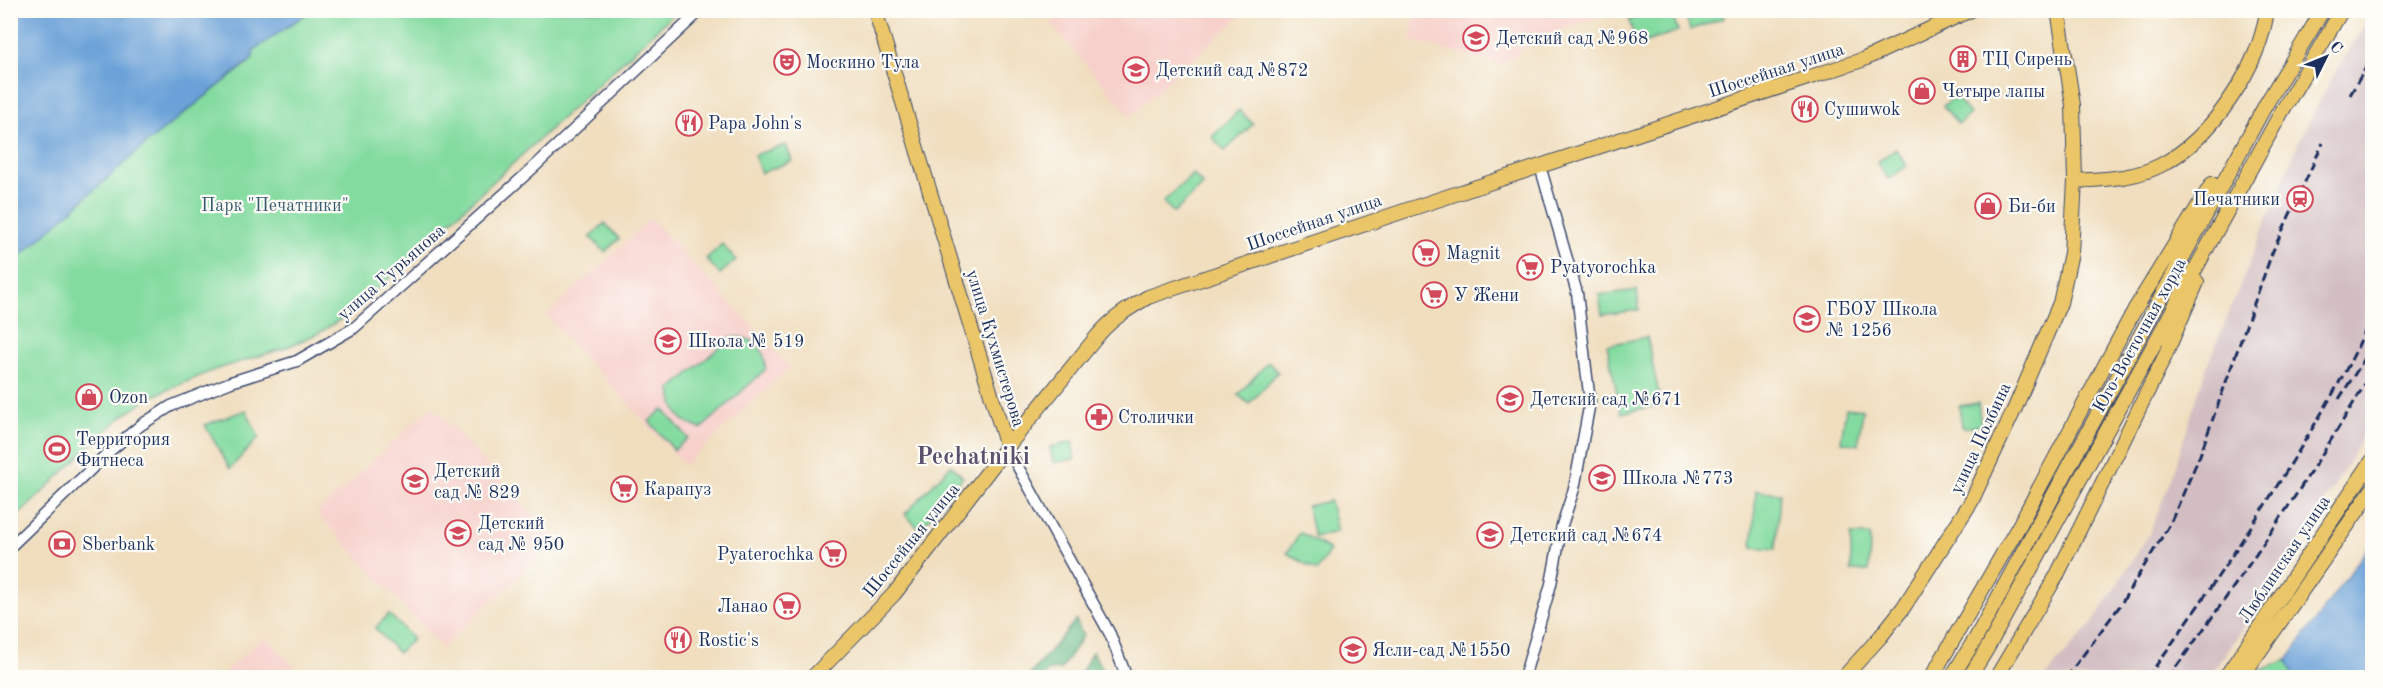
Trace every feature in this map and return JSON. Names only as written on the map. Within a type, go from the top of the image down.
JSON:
[{"type":"main road","name":"улица Кухмистерова","points":[[875,10],[1007,447]]},
{"type":"main road","name":"Шоссейная улица","points":[[812,678],[894,594],[1007,447],[1111,320],[1148,297],[1862,60],[1971,10]]},
{"type":"main road","points":[[2058,10],[2073,105],[2075,181],[2136,174],[2160,166],[2186,149],[2212,123],[2240,82],[2255,53],[2266,22],[2267,10]]},
{"type":"main road","name":"Юго-Восточная хорда","points":[[1951,678],[1976,638],[2266,104],[2323,10]]},
{"type":"main road","name":"Юго-Восточная хорда","points":[[1969,678],[2281,113],[2342,10]]},
{"type":"main road","points":[[1931,678],[2020,524],[2135,309],[2211,185],[2266,104]]},
{"type":"main road","name":"улица Полбина","points":[[1843,678],[1903,608],[1948,539],[1991,462],[2060,303],[2071,253],[2075,181]]},
{"type":"main road","points":[[1996,678],[2056,577],[2164,358],[2226,214]]},
{"type":"main road","name":"Люблинская улица","points":[[2225,678],[2373,461]]},
{"type":"main road","name":"Люблинская улица","points":[[2241,678],[2373,490]]},
{"type":"street","name":"улица Гурьянова","points":[[10,546],[111,450],[141,425],[171,406],[231,382],[297,361],[354,328],[532,169],[701,10]]},
{"type":"street","points":[[1524,678],[1551,584],[1562,525],[1574,489],[1590,402],[1576,293],[1540,166]]},
{"type":"street","name":"улица Кухмистерова","points":[[1007,447],[1110,634],[1127,678]]},
{"type":"shaded area","name":"Детский сад №872","points":[[1067,10],[1246,11],[1130,116],[1051,24]]},
{"type":"shaded area","name":"Детский сад №968","points":[[1616,11],[1543,36],[1539,43],[1523,48],[1503,65],[1410,40],[1415,18],[1393,12]]},
{"type":"shaded area","points":[[2372,12],[2372,419],[2345,469],[2270,590],[2209,677],[2044,678],[2092,624],[2149,534],[2174,471],[2204,374],[2299,141],[2330,82]]},
{"type":"shaded area","name":"Школа № 519","points":[[651,218],[790,367],[685,465],[546,316]]},
{"type":"shaded area","points":[[432,406],[557,540],[442,648],[317,513]]},
{"type":"shaded area","points":[[265,636],[304,677],[219,677]]},
{"type":"green space","name":"Парк \"Печатники\"","points":[[310,11],[677,11],[383,284],[343,318],[319,333],[282,349],[214,370],[153,396],[124,415],[99,437],[11,523],[11,264],[148,142],[252,60],[254,50]]},
{"type":"green space","points":[[1657,11],[1671,11],[1678,31],[1637,45],[1629,20]]},
{"type":"green space","points":[[1684,11],[1721,11],[1724,18],[1690,30]]},
{"type":"green space","points":[[1955,96],[1970,114],[1958,124],[1943,106]]},
{"type":"green space","points":[[1239,110],[1253,124],[1225,151],[1212,137]]},
{"type":"green space","points":[[786,145],[792,161],[761,173],[754,155]]},
{"type":"green space","points":[[1896,149],[1907,166],[1888,179],[1877,162]]},
{"type":"green space","points":[[1193,174],[1203,185],[1174,213],[1163,202]]},
{"type":"green space","points":[[605,223],[619,239],[605,252],[590,237]]},
{"type":"green space","points":[[722,244],[736,260],[720,274],[706,259]]},
{"type":"green space","points":[[1637,290],[1639,310],[1602,315],[1599,295]]},
{"type":"green space","points":[[731,337],[746,338],[757,344],[764,355],[765,370],[701,429],[687,423],[678,415],[673,404],[671,389]]},
{"type":"green space","points":[[1647,337],[1661,405],[1621,413],[1607,345]]},
{"type":"green space","points":[[1268,362],[1278,372],[1249,404],[1238,395]]},
{"type":"green space","points":[[1978,403],[1981,425],[1962,428],[1959,406]]},
{"type":"green space","points":[[1846,408],[1863,410],[1858,445],[1841,442]]},
{"type":"green space","points":[[663,409],[688,438],[674,450],[649,421]]},
{"type":"green space","points":[[246,410],[259,437],[230,469],[205,425]]},
{"type":"green space","points":[[1072,442],[1075,459],[1053,463],[1050,447]]},
{"type":"green space","points":[[951,465],[963,477],[920,530],[905,514]]},
{"type":"green space","points":[[1756,491],[1780,493],[1776,549],[1752,547]]},
{"type":"green space","points":[[1330,501],[1337,532],[1314,537],[1307,506]]},
{"type":"green space","points":[[1300,532],[1330,550],[1317,571],[1287,553]]},
{"type":"green space","points":[[1851,535],[1870,535],[1869,571],[1851,571]]},
{"type":"green space","points":[[389,614],[413,639],[398,653],[375,628]]},
{"type":"green space","points":[[1076,620],[1083,636],[1061,669],[1049,670],[1043,677],[1028,677]]},
{"type":"green space","points":[[1092,652],[1106,674],[1103,677],[1071,677],[1082,671]]},
{"type":"green space","points":[[2287,660],[2294,677],[2266,677],[2261,670]]},
{"type":"water","points":[[11,10],[310,11],[254,50],[252,59],[148,142],[11,264]]},
{"type":"water","points":[[2372,542],[2372,677],[2294,677],[2287,660]]},
{"type":"railway","points":[[2350,95],[2372,57]]},
{"type":"railway","points":[[2066,678],[2119,607],[2170,524],[2200,455],[2272,253],[2323,143]]},
{"type":"railway","points":[[2147,678],[2221,572],[2292,462],[2325,408],[2372,314]]},
{"type":"railway","points":[[2339,399],[2365,358],[2372,341]]},
{"type":"railway","points":[[2168,678],[2274,528],[2372,372]]},
{"type":"place","name":"Детский сад №968","points":[[1476,38]]},
{"type":"place","name":"ТЦ Сирень","points":[[1963,59]]},
{"type":"place","name":"Москино Тула","points":[[787,62]]},
{"type":"place","name":"Детский сад №872","points":[[1136,70]]},
{"type":"place","name":"Четыре лапы","points":[[1922,91]]},
{"type":"place","name":"Сушиwok","points":[[1805,109]]},
{"type":"place","name":"Papa John's","points":[[689,123]]},
{"type":"place","name":"Печатники","points":[[2300,199]]},
{"type":"place","name":"Би-би","points":[[1988,206]]},
{"type":"place","name":"Magnit","points":[[1426,253]]},
{"type":"place","name":"Pyatyorochka","points":[[1530,267]]},
{"type":"place","name":"У Жени","points":[[1434,295]]},
{"type":"place","name":"ГБОУ Школа № 1256","points":[[1807,319]]},
{"type":"place","name":"Школа № 519","points":[[668,341]]},
{"type":"place","name":"Ozon","points":[[89,397]]},
{"type":"place","name":"Детский сад №671","points":[[1510,399]]},
{"type":"place","name":"Столички","points":[[1099,417]]},
{"type":"place","name":"Территория Фитнеса","points":[[57,449]]},
{"type":"place","name":"Школа №773","points":[[1602,478]]},
{"type":"place","name":"Детский сад № 829","points":[[415,481]]},
{"type":"place","name":"Карапуз","points":[[624,489]]},
{"type":"place","name":"Детский сад № 950","points":[[458,533]]},
{"type":"place","name":"Детский сад №674","points":[[1490,535]]},
{"type":"place","name":"Sberbank","points":[[62,544]]},
{"type":"place","name":"Pyaterochka","points":[[833,554]]},
{"type":"place","name":"Ланао","points":[[787,606]]},
{"type":"place","name":"Rostic's","points":[[678,640]]},
{"type":"place","name":"Ясли-сад №1550","points":[[1353,650]]},
{"type":"district","name":"Pechatniki","points":[[973,456]]}]
